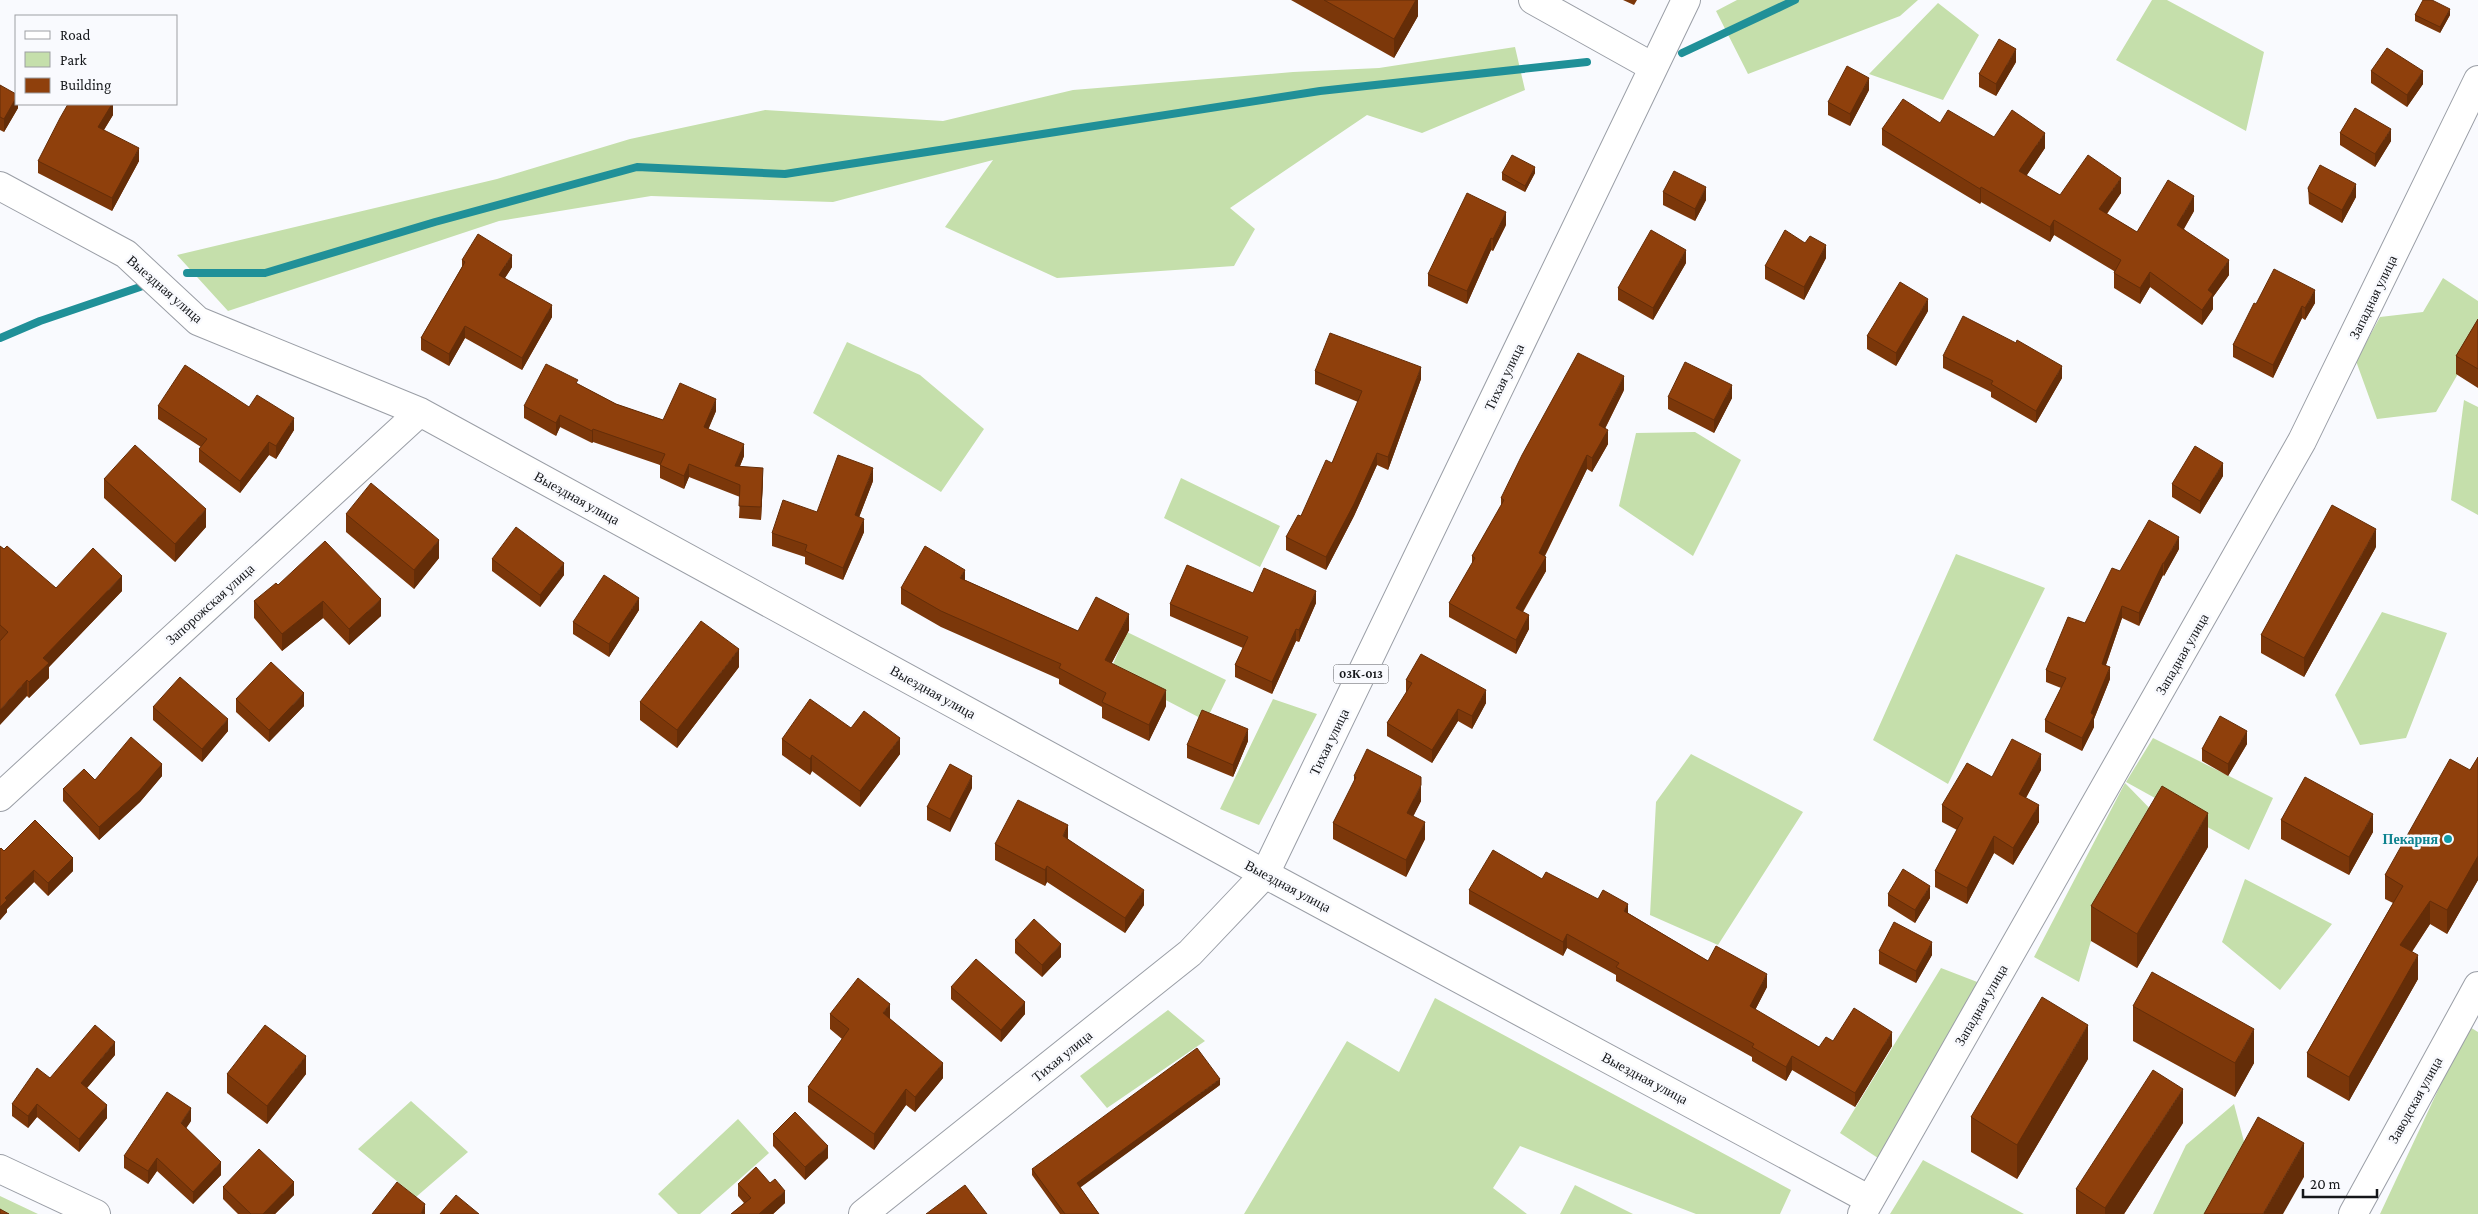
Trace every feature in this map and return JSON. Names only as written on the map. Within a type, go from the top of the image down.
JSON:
[{"type":"street","points":[[1533,0],[1653,66]]},
{"type":"street","name":"Тихая улица","points":[[863,1214],[1190,954],[1265,874],[1686,0]]},
{"type":"street","name":"Западная улица","points":[[1866,1207],[2302,441],[2478,80]]},
{"type":"street","name":"Выездная улица","points":[[0,186],[126,254],[198,321],[420,412],[1265,874],[1866,1207]]},
{"type":"street","name":"Запорожская улица","points":[[0,797],[420,412]]},
{"type":"street","name":"Заводская улица","points":[[2353,1214],[2478,986]]},
{"type":"street","points":[[0,1169],[96,1214]]},
{"type":"green space","points":[[1737,0],[1918,0],[1900,16],[1748,74],[1716,11]]},
{"type":"green space","points":[[2152,0],[2167,0],[2264,52],[2246,131],[2116,60]]},
{"type":"green space","points":[[1938,3],[1979,35],[1943,100],[1869,74]]},
{"type":"green space","points":[[1515,47],[1525,90],[1422,133],[1367,115],[1230,208],[1255,229],[1234,266],[1057,278],[945,227],[993,160],[833,202],[651,196],[499,221],[228,311],[177,255],[497,179],[630,139],[765,110],[943,121],[1073,90],[1293,72],[1379,68]]},
{"type":"green space","points":[[2443,278],[2478,301],[2478,339],[2436,412],[2377,419],[2356,361],[2380,317],[2423,312]]},
{"type":"green space","points":[[847,342],[920,375],[984,429],[941,492],[813,413]]},
{"type":"green space","points":[[2464,400],[2478,407],[2478,515],[2451,500]]},
{"type":"green space","points":[[1695,432],[1741,460],[1693,556],[1619,506],[1636,433]]},
{"type":"green space","points":[[1181,478],[1280,526],[1260,567],[1164,518]]},
{"type":"green space","points":[[1956,554],[2045,588],[1948,784],[1873,740]]},
{"type":"green space","points":[[2382,612],[2447,633],[2406,738],[2360,745],[2335,695]]},
{"type":"green space","points":[[1127,632],[1226,680],[1206,721],[1110,671]]},
{"type":"green space","points":[[1273,699],[1317,714],[1259,825],[1220,809]]},
{"type":"green space","points":[[2153,738],[2273,798],[2249,850],[2126,782]]},
{"type":"green space","points":[[1691,754],[1803,812],[1718,945],[1650,915],[1656,802]]},
{"type":"green space","points":[[2125,783],[2161,820],[2091,941],[2079,982],[2034,957]]},
{"type":"green space","points":[[2245,879],[2332,924],[2280,990],[2222,942]]},
{"type":"green space","points":[[1941,968],[1985,985],[1884,1162],[1840,1133]]},
{"type":"green space","points":[[1435,998],[1791,1190],[1780,1214],[1696,1214],[1520,1146],[1493,1188],[1527,1214],[1244,1214],[1347,1041],[1399,1072]]},
{"type":"green space","points":[[1168,1010],[1205,1041],[1107,1108],[1080,1076]]},
{"type":"green space","points":[[2468,1026],[2478,1032],[2478,1214],[2380,1214]]},
{"type":"green space","points":[[411,1101],[468,1152],[416,1197],[358,1149]]},
{"type":"green space","points":[[2234,1104],[2246,1149],[2213,1214],[2153,1214],[2186,1145]]},
{"type":"green space","points":[[738,1119],[769,1153],[700,1214],[678,1214],[658,1194]]},
{"type":"green space","points":[[1923,1160],[2024,1214],[1890,1214]]},
{"type":"green space","points":[[1575,1185],[1633,1214],[1560,1214]]},
{"type":"green space","points":[[0,1196],[38,1214],[0,1214]]},
{"type":"building","points":[[1324,0],[1416,0],[1394,39]]},
{"type":"building","points":[[2423,0],[2432,0],[2450,9],[2440,27],[2415,15]]},
{"type":"building","points":[[1999,39],[2016,49],[1996,84],[1979,74]]},
{"type":"building","points":[[2387,48],[2423,71],[2407,95],[2371,71]]},
{"type":"building","points":[[1847,66],[1869,78],[1850,114],[1828,102]]},
{"type":"building","points":[[0,85],[15,93],[15,100],[4,119],[0,117]]},
{"type":"building","points":[[1903,99],[1940,123],[1948,110],[1994,137],[2012,110],[2045,133],[2019,171],[2060,195],[2088,155],[2121,178],[2099,209],[2137,232],[2168,180],[2194,196],[2177,225],[2229,260],[2208,290],[2213,294],[2202,310],[2150,272],[2140,288],[2114,273],[2121,260],[2054,220],[2050,227],[1981,187],[1980,189],[1882,129]]},
{"type":"building","points":[[67,105],[111,105],[98,127],[139,148],[112,198],[38,161]]},
{"type":"building","points":[[2355,108],[2391,129],[2375,154],[2340,133]]},
{"type":"building","points":[[1512,155],[1535,167],[1525,186],[1502,173]]},
{"type":"building","points":[[2320,165],[2356,184],[2342,210],[2309,192],[2308,188]]},
{"type":"building","points":[[1674,171],[1706,187],[1695,209],[1663,192]]},
{"type":"building","points":[[1467,193],[1506,212],[1493,239],[1491,238],[1467,291],[1428,274]]},
{"type":"building","points":[[1651,230],[1686,250],[1653,308],[1618,288]]},
{"type":"building","points":[[1785,230],[1805,243],[1810,236],[1826,245],[1804,287],[1765,266]]},
{"type":"building","points":[[478,234],[512,255],[499,275],[552,305],[522,358],[465,326],[449,354],[421,338],[465,262],[462,260]]},
{"type":"building","points":[[2274,269],[2315,290],[2305,308],[2302,306],[2273,365],[2233,345]]},
{"type":"building","points":[[1900,282],[1928,299],[1896,353],[1867,336]]},
{"type":"building","points":[[1963,316],[2016,343],[2017,340],[2062,366],[2036,411],[1991,384],[1993,381],[1943,356]]},
{"type":"building","points":[[2478,319],[2478,369],[2456,356]]},
{"type":"building","points":[[1330,333],[1421,367],[1388,457],[1377,453],[1354,504],[1326,557],[1286,537],[1298,515],[1301,516],[1326,460],[1332,463],[1362,391],[1315,371]]},
{"type":"building","points":[[1578,353],[1624,376],[1599,425],[1608,430],[1592,458],[1587,455],[1539,553],[1546,557],[1516,608],[1529,615],[1516,640],[1449,603],[1475,558],[1472,556],[1504,500],[1501,498],[1522,455]]},
{"type":"building","points":[[1685,362],[1732,385],[1714,420],[1668,397]]},
{"type":"building","points":[[546,364],[578,380],[576,383],[616,404],[663,420],[680,383],[716,399],[704,427],[744,444],[735,466],[763,468],[761,507],[739,506],[740,485],[689,464],[684,476],[660,465],[665,454],[593,429],[592,431],[560,415],[556,423],[524,406]]},
{"type":"building","points":[[185,365],[249,407],[257,395],[294,418],[276,446],[269,442],[240,481],[199,449],[207,439],[158,406]]},
{"type":"building","points":[[135,445],[206,509],[175,544],[104,479]]},
{"type":"building","points":[[2195,446],[2223,463],[2200,501],[2172,484]]},
{"type":"building","points":[[838,455],[873,468],[855,515],[864,519],[843,568],[805,551],[807,545],[772,533],[783,500],[817,512]]},
{"type":"building","points":[[371,483],[439,540],[414,570],[346,514]]},
{"type":"building","points":[[2332,505],[2376,529],[2304,658],[2261,635]]},
{"type":"building","points":[[2149,520],[2179,537],[2163,563],[2139,613],[2122,606],[2102,664],[2110,667],[2091,713],[2094,715],[2082,738],[2045,720],[2066,678],[2046,670],[2068,617],[2085,623],[2112,568],[2120,571]]},
{"type":"building","points":[[516,527],[564,563],[540,595],[492,559]]},
{"type":"building","points":[[325,541],[381,599],[349,629],[323,601],[282,634],[254,601],[276,583],[278,585]]},
{"type":"building","points":[[0,546],[4,549],[7,546],[56,588],[93,548],[122,576],[43,658],[49,663],[29,682],[27,680],[0,710],[0,641],[8,632],[0,625]]},
{"type":"building","points":[[925,546],[965,570],[960,578],[1078,631],[1096,597],[1129,614],[1105,660],[1166,690],[1149,725],[1102,702],[1106,693],[1059,668],[1061,664],[941,611],[901,588]]},
{"type":"building","points":[[1187,565],[1253,593],[1264,568],[1316,591],[1299,630],[1296,629],[1272,682],[1235,665],[1248,637],[1170,604]]},
{"type":"building","points":[[604,575],[639,598],[609,644],[573,622]]},
{"type":"building","points":[[701,621],[739,649],[677,730],[640,702]]},
{"type":"building","points":[[1421,654],[1486,690],[1472,716],[1458,709],[1432,750],[1387,723],[1412,683],[1406,680]]},
{"type":"building","points":[[271,662],[304,693],[269,730],[236,699]]},
{"type":"building","points":[[180,677],[228,719],[202,749],[153,707]]},
{"type":"building","points":[[810,699],[851,728],[864,711],[900,738],[860,791],[812,755],[810,759],[782,739]]},
{"type":"building","points":[[1202,710],[1248,729],[1233,765],[1187,745]]},
{"type":"building","points":[[2220,716],[2247,731],[2228,764],[2202,749]]},
{"type":"building","points":[[131,737],[162,764],[140,790],[99,827],[63,789],[84,769],[95,780]]},
{"type":"building","points":[[2012,739],[2041,754],[2019,794],[2039,805],[2013,848],[1994,836],[1967,888],[1935,871],[1963,818],[1942,805],[1967,763],[1992,777]]},
{"type":"building","points":[[1367,749],[1421,777],[1421,785],[1407,813],[1425,822],[1406,860],[1333,823],[1356,777],[1354,776]]},
{"type":"building","points":[[2478,757],[2478,856],[2447,910],[2430,901],[2400,945],[2418,955],[2349,1077],[2307,1053],[2403,886],[2385,875],[2450,759],[2470,770]]},
{"type":"building","points":[[950,764],[972,776],[950,819],[927,807]]},
{"type":"building","points":[[2305,777],[2373,814],[2349,857],[2281,820]]},
{"type":"building","points":[[2162,786],[2208,813],[2137,934],[2091,906]]},
{"type":"building","points":[[1018,800],[1068,825],[1063,836],[1144,890],[1125,918],[1047,866],[1045,870],[995,844]]},
{"type":"building","points":[[35,820],[73,858],[48,883],[34,870],[5,898],[7,900],[0,907],[0,849],[4,851]]},
{"type":"building","points":[[1493,850],[1542,879],[1546,872],[1598,899],[1603,890],[1628,904],[1624,911],[1708,961],[1716,946],[1767,974],[1750,1006],[1819,1047],[1826,1037],[1833,1041],[1854,1008],[1892,1032],[1855,1093],[1792,1056],[1786,1067],[1752,1047],[1754,1044],[1616,967],[1619,963],[1567,934],[1563,942],[1469,890]]},
{"type":"building","points":[[1903,869],[1930,886],[1915,910],[1888,894]]},
{"type":"building","points":[[1034,919],[1061,944],[1042,965],[1015,940]]},
{"type":"building","points":[[1894,922],[1932,942],[1916,971],[1879,951]]},
{"type":"building","points":[[976,959],[1025,1002],[1001,1030],[951,987]]},
{"type":"building","points":[[2152,972],[2254,1029],[2235,1063],[2133,1006]]},
{"type":"building","points":[[858,978],[890,1004],[883,1013],[943,1063],[915,1097],[906,1089],[874,1134],[808,1087],[849,1029],[830,1014]]},
{"type":"building","points":[[2042,997],[2088,1025],[2017,1145],[1971,1117]]},
{"type":"building","points":[[95,1025],[115,1042],[81,1083],[107,1105],[79,1139],[37,1104],[28,1116],[12,1104],[37,1068],[50,1078]]},
{"type":"building","points":[[265,1025],[306,1056],[267,1106],[227,1074]]},
{"type":"building","points":[[1197,1048],[1220,1079],[1077,1183],[1099,1214],[1065,1214],[1032,1169]]},
{"type":"building","points":[[2153,1070],[2183,1089],[2105,1208],[2076,1189]]},
{"type":"building","points":[[167,1092],[191,1108],[181,1123],[221,1162],[193,1192],[157,1158],[148,1171],[124,1156]]},
{"type":"building","points":[[795,1112],[828,1146],[805,1167],[773,1134]]},
{"type":"building","points":[[2258,1117],[2304,1143],[2263,1214],[2204,1214]]},
{"type":"building","points":[[259,1149],[294,1182],[263,1214],[251,1214],[223,1187]]},
{"type":"building","points":[[756,1167],[770,1183],[775,1179],[785,1191],[759,1214],[731,1214],[751,1198],[738,1184]]},
{"type":"building","points":[[397,1182],[425,1204],[421,1214],[372,1214]]},
{"type":"building","points":[[965,1185],[987,1214],[926,1214]]},
{"type":"building","points":[[456,1195],[479,1214],[440,1214]]},
{"type":"building","points":[[0,1209],[9,1214],[0,1214]]},
{"type":"waterway","points":[[1682,53],[1795,0]]},
{"type":"waterway","points":[[187,273],[265,273],[435,222],[637,167],[785,174],[1320,91],[1587,62]]},
{"type":"waterway","points":[[0,338],[40,321],[140,287]]},
{"type":"place","name":"Пекарня","points":[[2448,839]]}]
